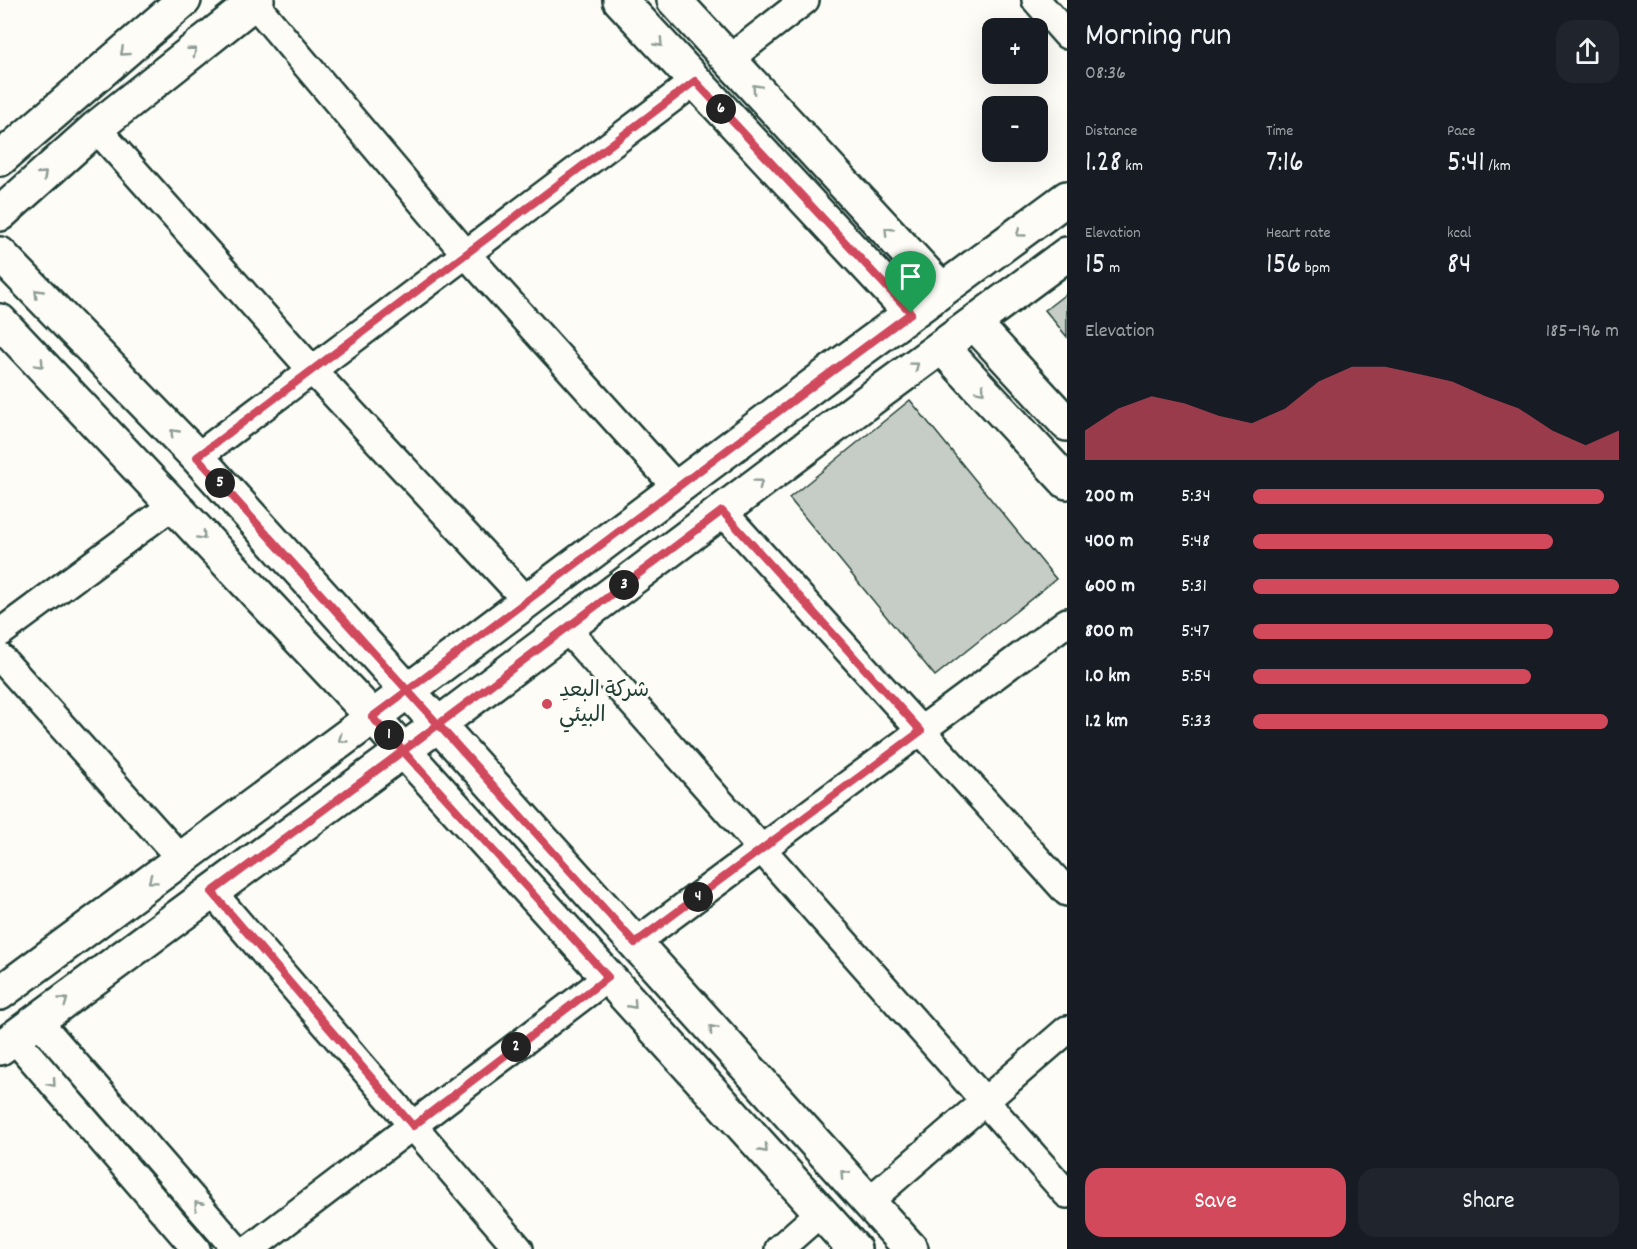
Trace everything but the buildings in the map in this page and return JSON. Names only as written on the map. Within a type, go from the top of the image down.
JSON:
[{"type":"street","points":[[0,159],[184,0]]},
{"type":"street","points":[[620,0],[911,313]]},
{"type":"street","points":[[674,0],[942,290]]},
{"type":"street","points":[[729,59],[805,0]]},
{"type":"street","points":[[1036,0],[1067,34]]},
{"type":"street","points":[[0,214],[96,128],[255,2],[466,254],[677,488]]},
{"type":"street","points":[[197,457],[695,81]]},
{"type":"street","points":[[96,128],[312,370],[527,601]]},
{"type":"street","points":[[0,993],[1067,198]]},
{"type":"street","points":[[0,254],[197,457],[911,1249]]},
{"type":"street","points":[[17,1036],[403,751],[1067,254]]},
{"type":"street","points":[[0,321],[403,751],[821,1212],[842,1245]]},
{"type":"street","points":[[974,323],[1067,424]]},
{"type":"street","points":[[942,347],[1067,482]]},
{"type":"street","points":[[0,633],[173,505]]},
{"type":"street","points":[[722,511],[1067,892]]},
{"type":"street","points":[[635,943],[1067,622]]},
{"type":"street","points":[[566,628],[1067,1194]]},
{"type":"street","points":[[0,657],[181,859]]},
{"type":"street","points":[[212,892],[519,1249]]},
{"type":"street","points":[[250,1249],[608,977]]},
{"type":"street","points":[[868,1202],[1067,1030]]},
{"type":"street","points":[[17,1036],[196,1249]]},
{"type":"street","points":[[17,1036],[236,1249]]},
{"type":"street","points":[[779,1249],[821,1212]]},
{"type":"place","name":"ِشركة البعد البيئي","points":[[547,704]]},
{"type":"route","points":[[911,313],[408,691],[372,717],[403,751],[212,892],[413,1126],[608,977],[403,751],[438,724],[722,511],[921,731],[635,943],[438,724],[408,691],[197,457],[695,81],[911,313]]}]
